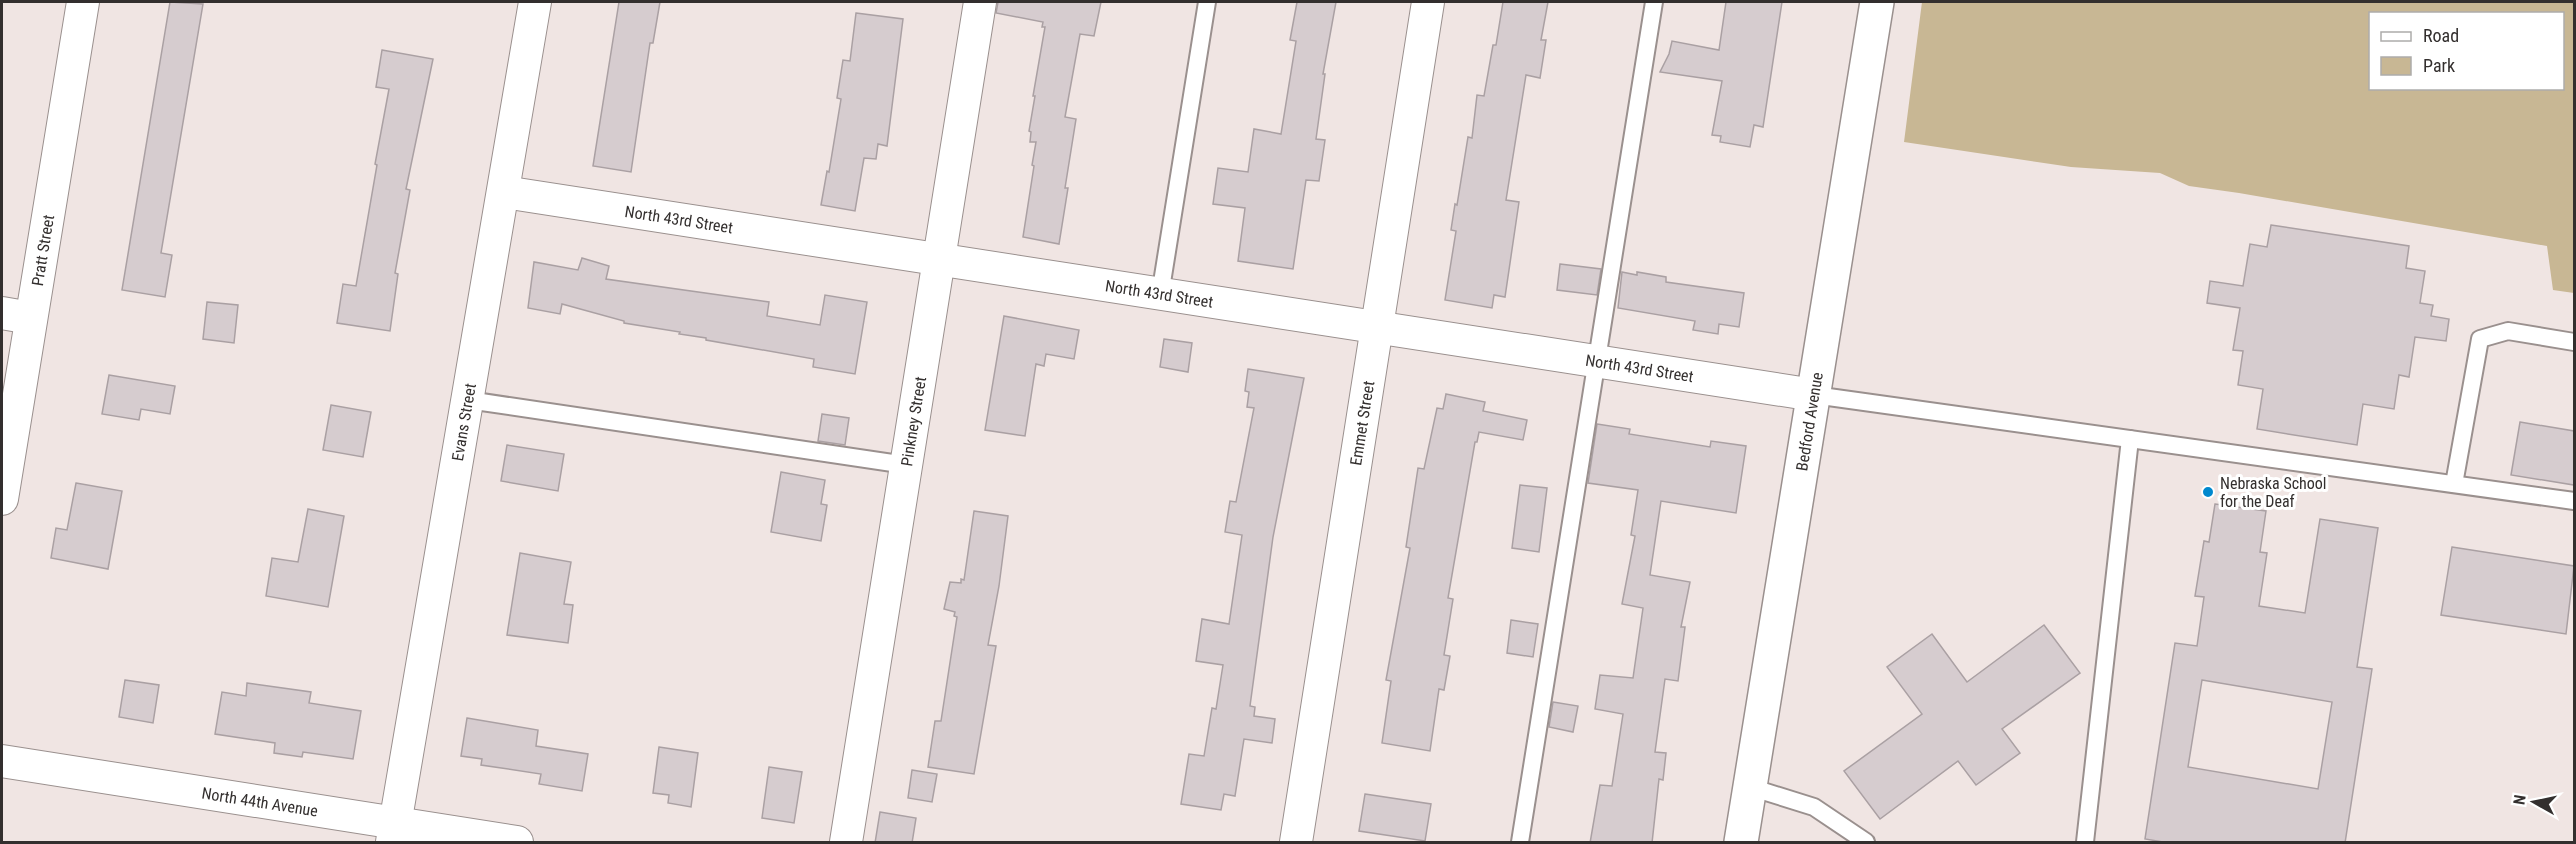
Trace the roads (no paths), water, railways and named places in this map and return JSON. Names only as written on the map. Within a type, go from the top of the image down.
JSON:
[{"type":"street","name":"Pratt Street","points":[[2,499],[16,315],[82,2]]},
{"type":"street","name":"Evans Street","points":[[394,833],[535,2]]},
{"type":"street","name":"Pinkney Street","points":[[846,843],[980,2]]},
{"type":"street","name":"Emmet Street","points":[[1296,843],[1428,2]]},
{"type":"street","name":"Bedford Avenue","points":[[1741,843],[1877,2]]},
{"type":"street","name":"North 43rd Street","points":[[504,192],[1376,329],[1814,395]]},
{"type":"street","name":"North 44th Avenue","points":[[2,761],[394,833],[517,843]]},
{"type":"lane","points":[[1160,295],[1207,2]]},
{"type":"lane","points":[[1520,843],[1654,2]]},
{"type":"lane","points":[[2454,484],[2480,339],[2508,331],[2574,342]]},
{"type":"lane","points":[[1814,395],[2574,501]]},
{"type":"lane","points":[[468,400],[906,465]]},
{"type":"lane","points":[[2085,843],[2130,439]]},
{"type":"lane","points":[[1750,787],[1814,807],[1866,843]]},
{"type":"place","name":"Nebraska School for the Deaf","points":[[2208,492]]}]
